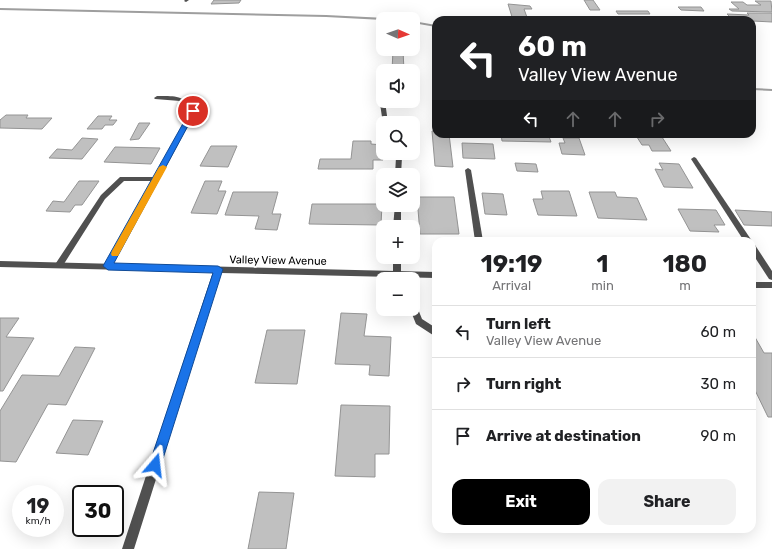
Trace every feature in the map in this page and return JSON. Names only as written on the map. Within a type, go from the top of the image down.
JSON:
[{"type":"street","points":[[108,266],[193,111],[188,103],[182,98],[157,98]]},
{"type":"street","points":[[694,159],[745,237]]},
{"type":"street","points":[[468,170],[478,237]]},
{"type":"street","points":[[59,265],[103,197],[122,179],[157,179]]},
{"type":"street","points":[[756,253],[772,277]]},
{"type":"street","name":"Valley View Avenue","points":[[0,264],[376,273]]},
{"type":"street","points":[[128,549],[218,269]]},
{"type":"street","name":"Valley View Avenue","points":[[420,276],[432,275]]},
{"type":"street","points":[[756,284],[772,285]]},
{"type":"street","points":[[417,316],[418,320],[432,330]]},
{"type":"building","points":[[214,0],[241,0],[239,3],[211,4]]},
{"type":"building","points":[[584,0],[593,0],[600,10],[590,10]]},
{"type":"building","points":[[755,1],[771,1],[772,12],[732,11],[729,9],[739,9],[731,2],[743,2],[747,5],[761,5]]},
{"type":"building","points":[[508,4],[530,6],[532,9],[524,9],[527,16],[512,16]]},
{"type":"building","points":[[678,7],[701,7],[704,11],[681,10]]},
{"type":"building","points":[[616,11],[648,11],[650,14],[618,14]]},
{"type":"building","points":[[747,13],[772,13],[772,22],[756,21],[756,16],[729,16],[727,14],[749,15]]},
{"type":"building","points":[[393,56],[403,56],[404,64],[392,64]]},
{"type":"building","points":[[6,115],[28,115],[26,118],[52,118],[42,129],[0,128],[0,120]]},
{"type":"building","points":[[98,116],[112,116],[109,120],[117,120],[113,125],[105,125],[102,129],[87,129]]},
{"type":"building","points":[[139,123],[150,123],[139,139],[130,140]]},
{"type":"building","points":[[82,138],[98,139],[82,159],[49,158],[57,149],[72,150]]},
{"type":"building","points":[[433,138],[449,138],[453,167],[435,166]]},
{"type":"building","points":[[502,138],[550,138],[551,142],[502,141]]},
{"type":"building","points":[[563,138],[579,138],[585,155],[562,154],[559,143],[565,143]]},
{"type":"building","points":[[638,138],[663,138],[671,151],[652,151],[649,145],[642,145]]},
{"type":"building","points":[[353,141],[371,141],[371,144],[376,144],[376,160],[373,160],[373,169],[318,169],[320,159],[351,159]]},
{"type":"building","points":[[462,143],[493,144],[495,159],[463,158]]},
{"type":"building","points":[[211,146],[237,146],[228,167],[200,166]]},
{"type":"building","points":[[115,147],[160,148],[151,164],[104,162]]},
{"type":"building","points":[[515,163],[536,164],[538,172],[517,171]]},
{"type":"building","points":[[659,163],[679,164],[693,188],[664,187],[655,169],[663,170]]},
{"type":"building","points":[[79,181],[99,181],[82,205],[75,205],[70,212],[46,211],[53,201],[64,202]]},
{"type":"building","points":[[205,181],[222,181],[218,191],[226,191],[217,214],[191,213]]},
{"type":"building","points":[[541,191],[569,191],[577,216],[538,215],[533,199],[543,199]]},
{"type":"building","points":[[233,192],[278,192],[272,214],[281,214],[277,230],[255,229],[259,216],[225,215]]},
{"type":"building","points":[[589,192],[615,192],[617,197],[637,198],[647,220],[598,218]]},
{"type":"building","points":[[482,193],[503,194],[507,215],[485,214]]},
{"type":"building","points":[[420,197],[454,197],[459,234],[420,234]]},
{"type":"building","points":[[312,204],[376,204],[376,212],[382,212],[381,220],[376,220],[376,225],[309,224]]},
{"type":"building","points":[[678,209],[716,210],[725,225],[714,225],[719,232],[690,231]]},
{"type":"building","points":[[735,210],[772,212],[772,226],[744,225]]},
{"type":"building","points":[[341,313],[367,314],[364,336],[391,337],[389,376],[369,375],[370,365],[335,364]]},
{"type":"building","points":[[0,318],[19,318],[6,337],[34,338],[3,391],[0,391]]},
{"type":"building","points":[[267,330],[305,330],[297,384],[255,383]]},
{"type":"building","points":[[756,339],[764,353],[772,353],[772,417],[768,417],[756,392]]},
{"type":"building","points":[[75,347],[95,348],[66,405],[48,404],[16,462],[0,461],[0,411],[22,375],[59,376]]},
{"type":"building","points":[[341,405],[390,406],[389,454],[375,454],[375,477],[335,476]]},
{"type":"building","points":[[73,420],[103,421],[88,455],[56,453]]},
{"type":"building","points":[[259,492],[294,493],[286,549],[248,549]]},
{"type":"waterway","points":[[0,9],[326,16],[376,18]]},
{"type":"waterway","points":[[420,23],[432,25]]},
{"type":"waterway","points":[[756,89],[772,90]]},
{"type":"slow traffic","points":[[115,254],[163,167]]},
{"type":"route","points":[[155,465],[218,269],[108,266],[193,111]]}]
